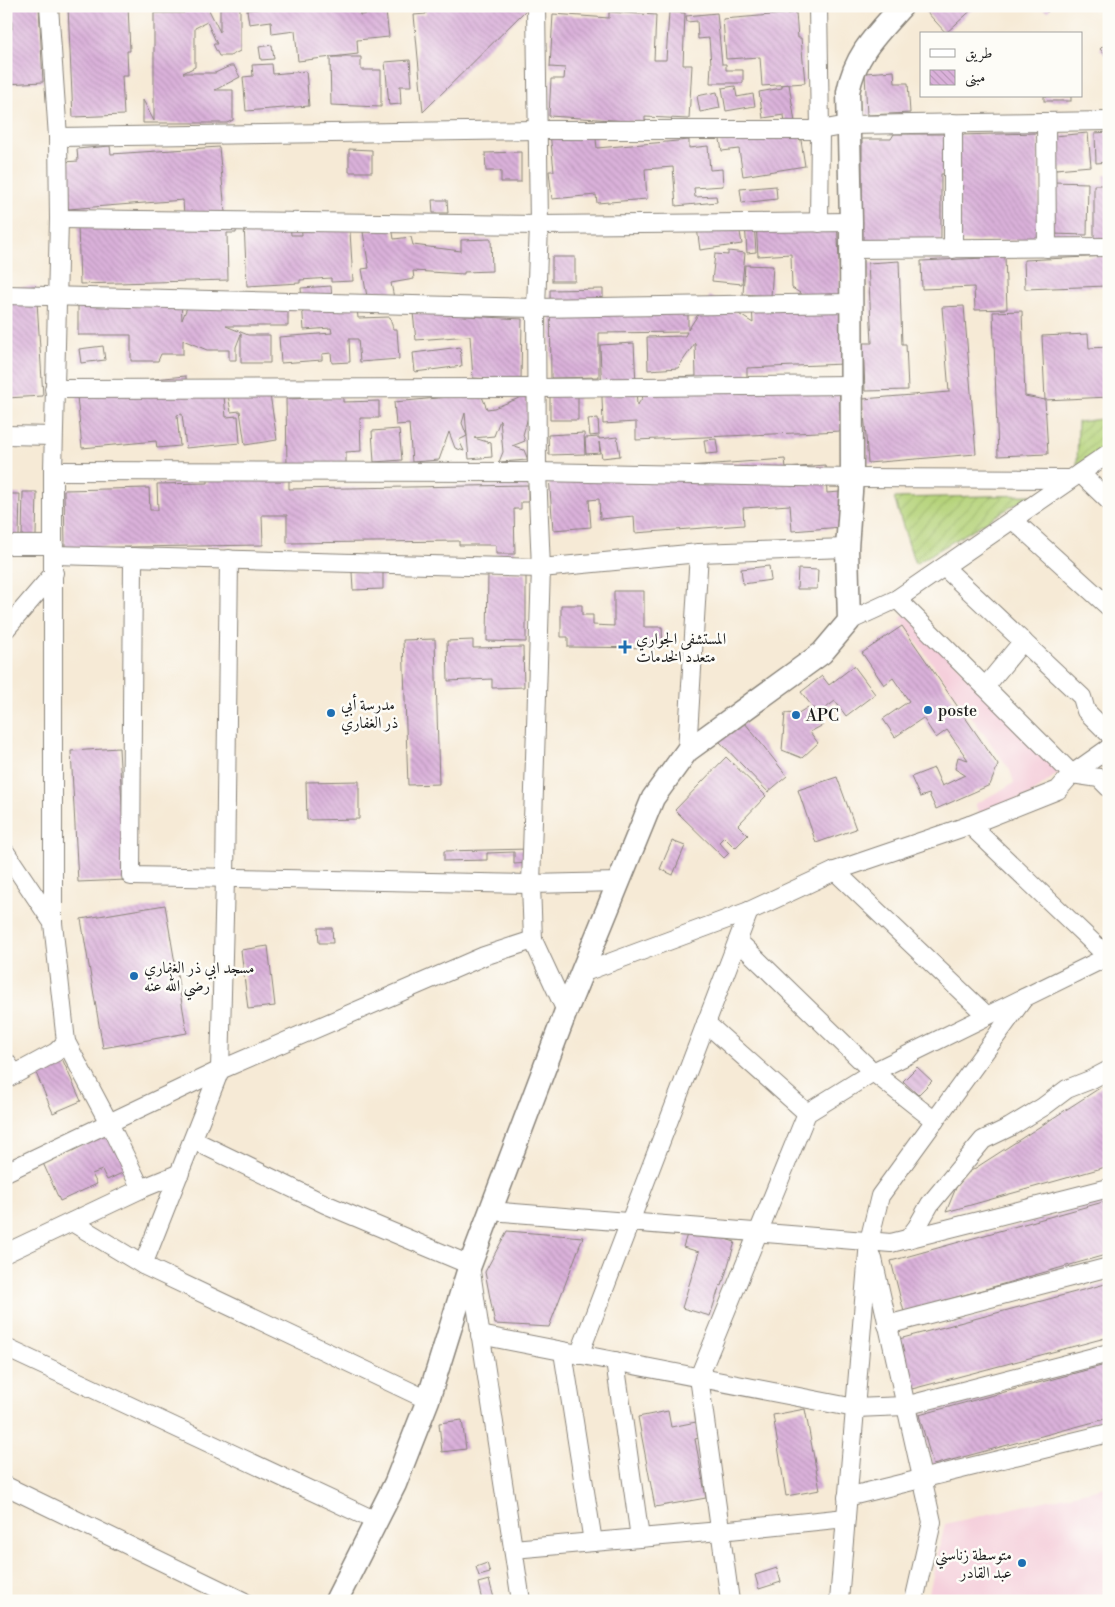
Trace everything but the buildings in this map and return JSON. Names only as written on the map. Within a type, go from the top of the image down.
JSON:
[{"type":"street","points":[[49,6],[58,137],[59,219],[53,436],[53,923],[66,1042],[141,1189]]},
{"type":"street","points":[[536,6],[539,225],[536,308],[536,472],[541,568],[531,884],[533,940],[566,1011]]},
{"type":"street","points":[[818,6],[819,222]]},
{"type":"street","points":[[849,621],[847,548],[852,478],[850,385],[851,222],[848,92],[851,76],[858,59],[867,45],[902,6]]},
{"type":"street","points":[[58,137],[538,130],[820,130],[848,125],[1109,121]]},
{"type":"street","points":[[1046,122],[1047,248]]},
{"type":"street","points":[[953,123],[953,248]]},
{"type":"street","points":[[59,219],[539,225],[851,222]]},
{"type":"street","points":[[851,249],[1109,247]]},
{"type":"street","points":[[6,296],[536,308],[851,303]]},
{"type":"street","points":[[54,389],[850,385]]},
{"type":"street","points":[[6,435],[53,436]]},
{"type":"street","points":[[336,1601],[395,1484],[428,1400],[470,1265],[490,1211],[566,1011],[653,798],[687,751],[822,653],[849,621],[898,599],[1109,453]]},
{"type":"street","points":[[53,472],[536,472],[852,478],[1075,476],[1109,501]]},
{"type":"street","points":[[1014,520],[1106,599]]},
{"type":"street","points":[[6,545],[133,557],[541,568],[699,553],[847,548]]},
{"type":"street","points":[[687,751],[699,553]]},
{"type":"street","points":[[133,557],[131,876],[531,884],[619,882]]},
{"type":"street","points":[[143,1265],[220,1070],[225,878],[229,560]]},
{"type":"street","points":[[944,567],[1082,697],[1086,711],[1109,734]]},
{"type":"street","points":[[6,629],[54,573]]},
{"type":"street","points":[[898,599],[1072,774],[1098,778],[1109,788]]},
{"type":"street","points":[[985,687],[1024,642]]},
{"type":"street","points":[[582,974],[749,911],[835,871],[970,825],[1058,790],[1072,774],[1109,748]]},
{"type":"street","points":[[730,1601],[699,1377],[807,1113],[873,1072],[986,1015],[1108,957],[970,825]]},
{"type":"street","points":[[6,853],[53,923]]},
{"type":"street","points":[[835,871],[986,1015]]},
{"type":"street","points":[[592,1542],[571,1353],[629,1222],[749,911]]},
{"type":"street","points":[[6,1172],[220,1070],[484,956],[533,940]]},
{"type":"street","points":[[738,941],[873,1072],[935,1121]]},
{"type":"street","points":[[839,1601],[869,1241],[880,1196],[1025,998]]},
{"type":"street","points":[[706,1023],[807,1113]]},
{"type":"street","points":[[9,1071],[56,1052],[66,1042]]},
{"type":"street","points":[[908,1239],[930,1204],[983,1140],[1010,1127],[1043,1107],[1067,1089],[1109,1070]]},
{"type":"street","points":[[193,1140],[325,1204],[470,1265]]},
{"type":"street","points":[[6,1253],[141,1189],[180,1173]]},
{"type":"street","points":[[490,1211],[891,1243],[1109,1188]]},
{"type":"street","points":[[72,1222],[143,1265],[428,1400]]},
{"type":"street","points":[[869,1241],[932,1522],[914,1601]]},
{"type":"street","points":[[470,1265],[520,1601]]},
{"type":"street","points":[[887,1324],[1109,1267]]},
{"type":"street","points":[[480,1335],[855,1408],[905,1406],[1109,1354]]},
{"type":"street","points":[[6,1348],[376,1521]]},
{"type":"street","points":[[615,1362],[640,1538]]},
{"type":"street","points":[[847,1497],[1109,1433]]},
{"type":"street","points":[[6,1486],[242,1601]]},
{"type":"street","points":[[512,1549],[720,1532],[846,1518]]},
{"type":"shaded area","points":[[906,613],[1062,770],[1030,795],[979,813],[975,804],[1014,783],[1010,770],[900,619]]},
{"type":"shaded area","name":"متوسطة زناسني عبد القادر","points":[[1109,1486],[1109,1601],[927,1601],[945,1524]]},
{"type":"green space","points":[[1109,418],[1109,445],[1077,465],[1078,422]]},
{"type":"green space","points":[[1031,495],[915,564],[894,498]]},
{"type":"place","name":"المستشفى الجواري متعدد الخدمات","points":[[625,647]]},
{"type":"place","name":"poste","points":[[928,710]]},
{"type":"place","name":"مدرسة أبي ذر الغفاري","points":[[331,713]]},
{"type":"place","name":"APC","points":[[796,715]]},
{"type":"place","name":"مسجد ابي ذر الغفاري رضي الله عنه","points":[[134,976]]},
{"type":"place","name":"متوسطة زناسني عبد القادر","points":[[1022,1563]]}]
